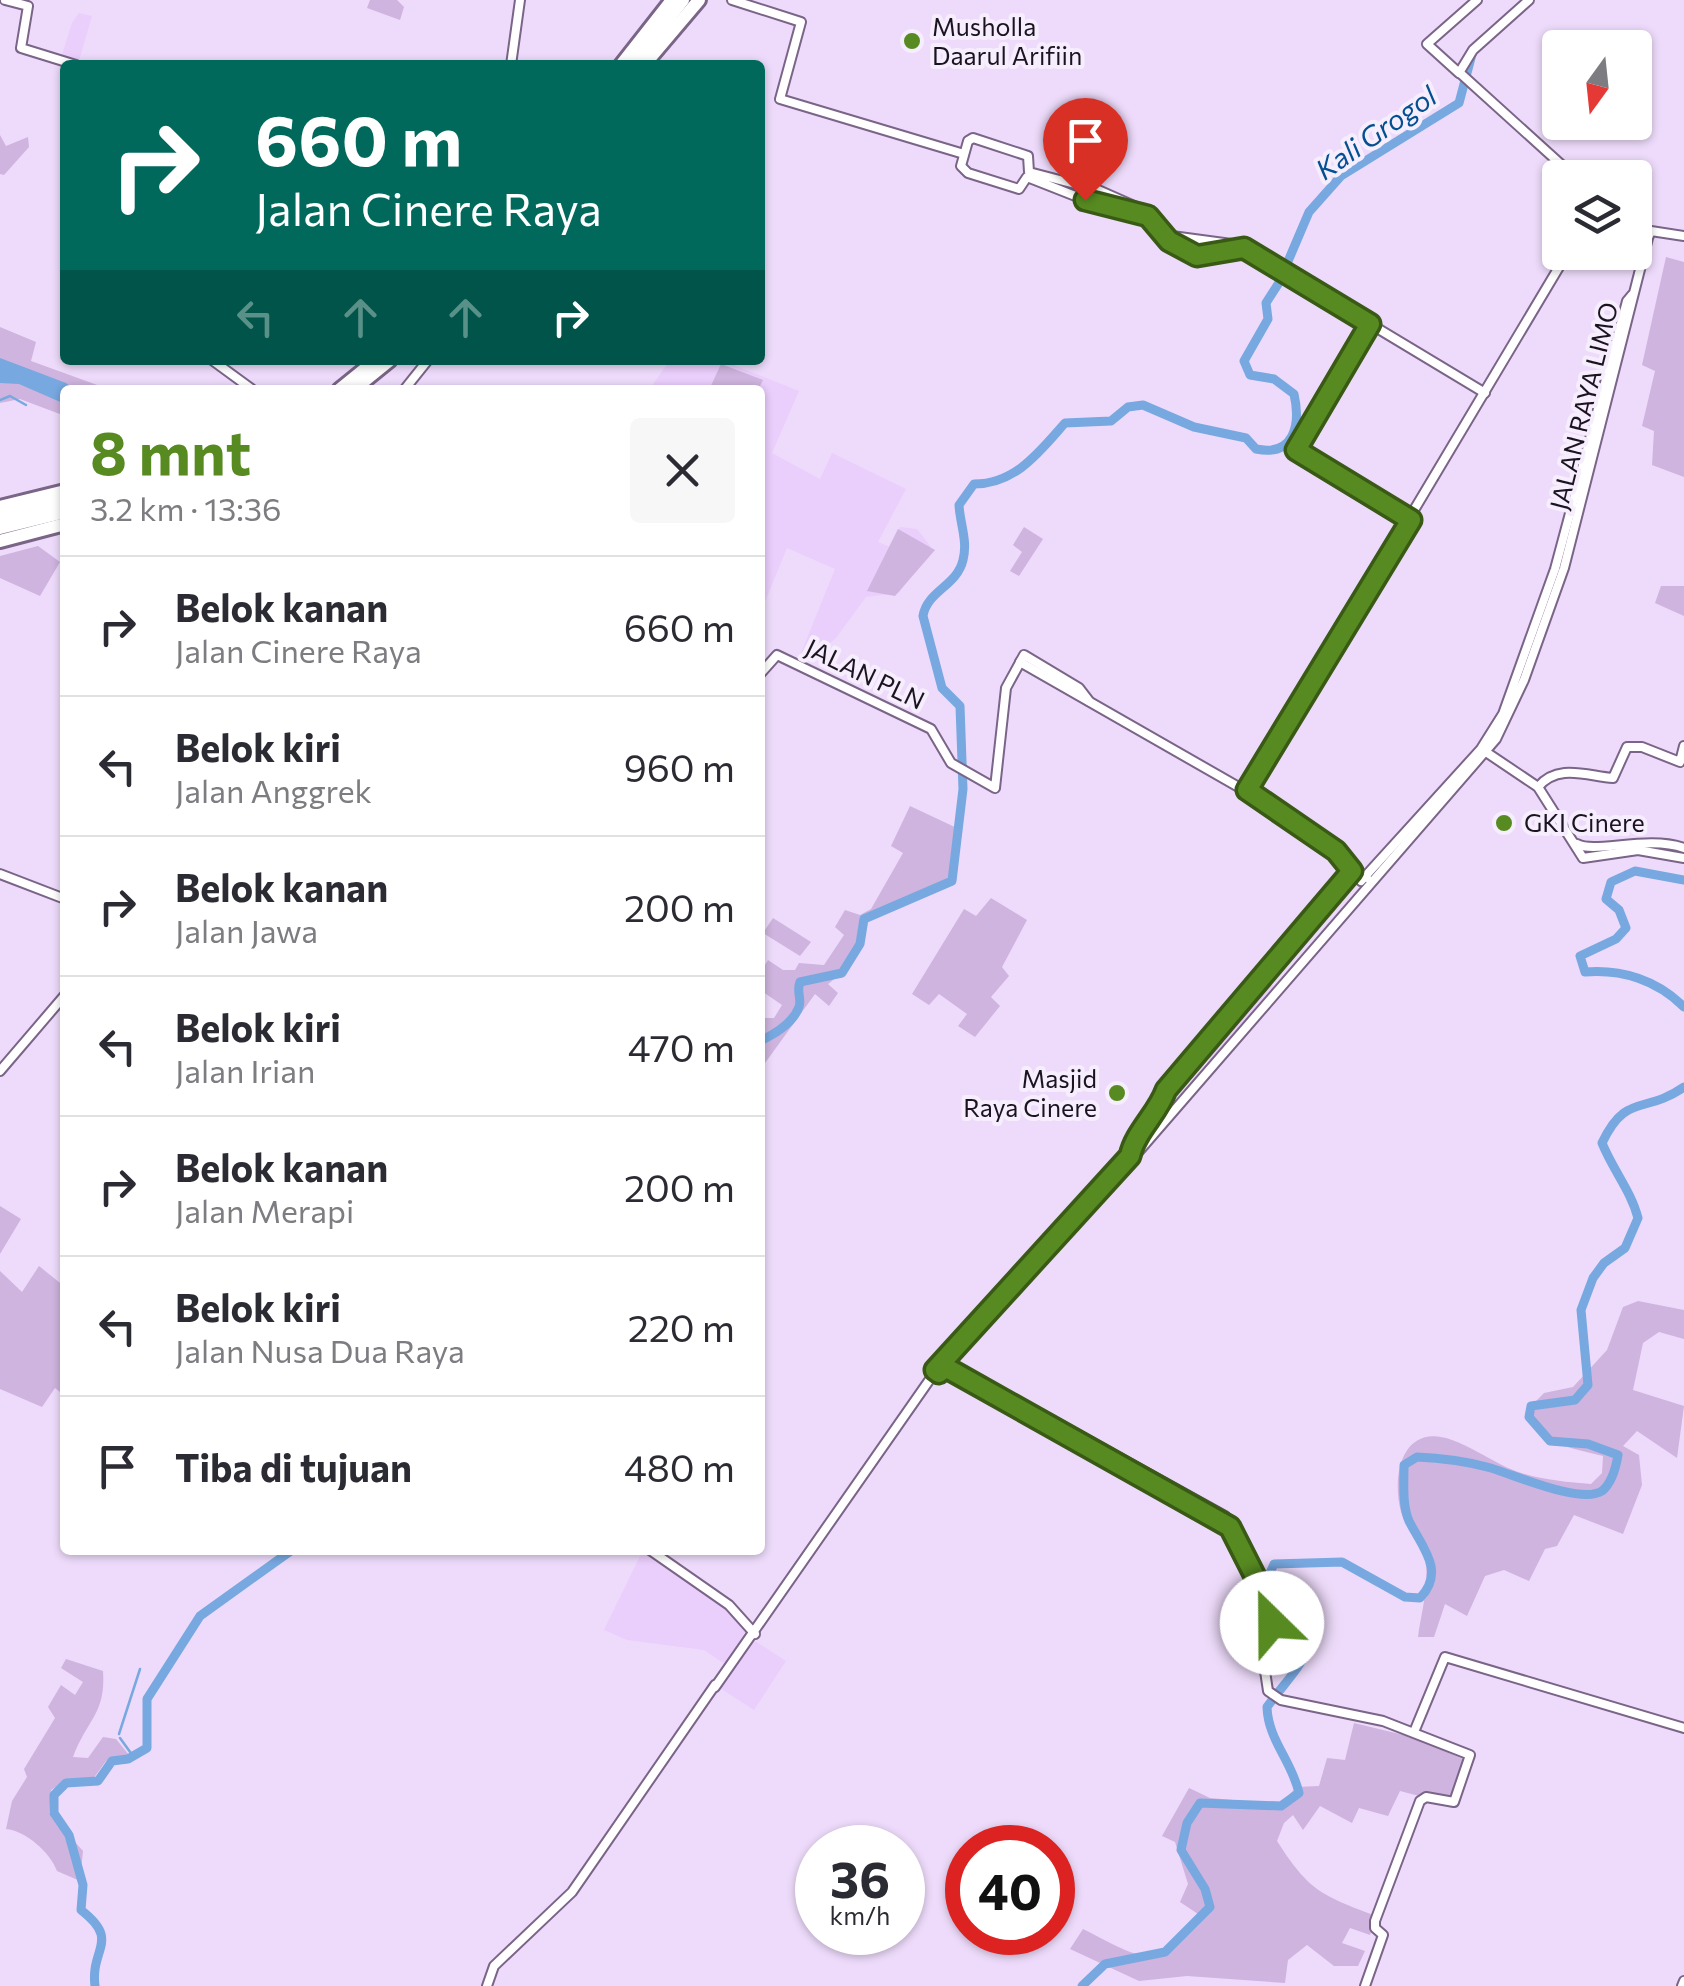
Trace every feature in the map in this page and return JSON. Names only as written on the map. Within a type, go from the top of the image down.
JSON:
[{"type":"highway","points":[[625,60],[672,0]]},
{"type":"highway","points":[[636,60],[683,0]]},
{"type":"highway","points":[[648,60],[698,0]]},
{"type":"highway","points":[[344,385],[370,365]]},
{"type":"highway","points":[[359,385],[384,365]]},
{"type":"highway","points":[[0,506],[60,491]]},
{"type":"highway","points":[[0,518],[60,502]]},
{"type":"highway","points":[[0,528],[60,513]]},
{"type":"highway","points":[[0,540],[60,525]]},
{"type":"street","points":[[5,0],[28,6],[20,48],[60,60]]},
{"type":"street","points":[[512,60],[520,0]]},
{"type":"street","points":[[732,0],[801,22],[780,96],[964,152]]},
{"type":"street","points":[[1477,0],[1427,44],[1556,160]]},
{"type":"street","points":[[1463,76],[1473,50],[1529,0]]},
{"type":"street","points":[[973,138],[1028,156],[1028,174],[1019,189],[968,172],[961,166],[964,152],[973,138]]},
{"type":"street","points":[[1028,174],[1156,216],[1172,236],[1244,248],[1485,393]]},
{"type":"street","points":[[1111,201],[1151,218],[1165,238],[1197,256],[1244,248]]},
{"type":"street","name":"JALAN RAYA LIMO","points":[[1330,928],[1366,881],[1484,750],[1504,714],[1579,494],[1626,301],[1632,295],[1651,231],[1684,236]]},
{"type":"street","points":[[1366,881],[1342,857],[1247,790],[1557,270]]},
{"type":"street","points":[[1370,324],[1297,448],[1412,517]]},
{"type":"street","points":[[219,365],[247,385]]},
{"type":"street","points":[[408,385],[424,365]]},
{"type":"street","name":"JALAN PLN","points":[[765,668],[777,655],[805,665],[931,729],[951,762],[995,788],[1006,688],[1022,659],[1079,688],[1089,701],[1247,790]]},
{"type":"street","points":[[1538,786],[1548,777],[1566,772],[1613,778],[1627,747],[1642,747],[1680,762],[1684,746]]},
{"type":"street","points":[[1484,750],[1538,786],[1576,844],[1601,852],[1638,850],[1684,858]]},
{"type":"street","points":[[1601,852],[1638,840],[1684,848]]},
{"type":"street","points":[[487,1986],[494,1966],[572,1892],[936,1373],[1130,1156],[1134,1144],[1159,1110],[1166,1090],[1353,869]]},
{"type":"street","points":[[0,874],[60,897]]},
{"type":"street","points":[[936,1373],[1082,1216],[1330,928]]},
{"type":"street","points":[[1170,1110],[1330,928]]},
{"type":"street","points":[[0,1071],[60,1001]]},
{"type":"street","points":[[947,1365],[1192,1494],[1225,1516],[1270,1609],[1265,1671],[1268,1691],[1280,1700],[1414,1732],[1470,1755],[1452,1804],[1422,1798],[1375,1922],[1375,1928],[1383,1935],[1364,1986]]},
{"type":"street","points":[[657,1555],[729,1605],[754,1629]]},
{"type":"street","points":[[1414,1732],[1446,1656],[1684,1728]]},
{"type":"shaded area","points":[[370,0],[397,0],[404,7],[400,20],[367,8]]},
{"type":"shaded area","points":[[79,13],[92,16],[79,60],[61,58]]},
{"type":"shaded area","points":[[0,135],[6,146],[28,137],[29,147],[4,175],[0,174]]},
{"type":"shaded area","points":[[1666,257],[1684,262],[1684,477],[1652,465],[1654,431],[1642,426],[1655,371],[1642,365]]},
{"type":"shaded area","points":[[0,327],[36,342],[31,361],[97,385],[60,385],[60,414],[20,399],[0,403]]},
{"type":"shaded area","points":[[666,365],[734,365],[799,391],[772,453],[820,479],[832,453],[906,489],[878,542],[890,547],[900,527],[917,529],[931,547],[899,593],[866,597],[836,638],[808,662],[799,658],[835,569],[787,548],[765,602],[765,385],[652,385]]},
{"type":"shaded area","points":[[721,365],[763,380],[760,385],[711,385]]},
{"type":"shaded area","points":[[1024,527],[1043,539],[1019,576],[1010,571],[1022,552],[1013,545]]},
{"type":"shaded area","points":[[898,529],[935,550],[895,596],[867,591]]},
{"type":"shaded area","points":[[38,546],[60,562],[40,596],[0,578],[0,556]]},
{"type":"shaded area","points":[[1661,586],[1684,586],[1684,616],[1655,603]]},
{"type":"shaded area","points":[[910,806],[959,829],[950,884],[936,885],[864,922],[852,957],[828,984],[838,993],[829,1006],[815,994],[765,1063],[765,1018],[774,1018],[782,1005],[765,993],[765,965],[768,960],[783,970],[795,970],[799,963],[824,965],[844,935],[835,927],[845,910],[860,915],[871,909],[903,853],[891,846]]},
{"type":"shaded area","points":[[991,898],[1027,920],[1002,967],[1009,976],[991,997],[1000,1006],[975,1037],[958,1026],[967,1014],[939,994],[929,1005],[912,994],[964,909],[976,916]]},
{"type":"shaded area","points":[[773,918],[811,942],[800,956],[765,934]]},
{"type":"shaded area","points":[[1264,977],[1275,987],[1211,1061],[1200,1052]]},
{"type":"shaded area","points":[[0,1206],[21,1219],[0,1254]]},
{"type":"shaded area","points":[[39,1266],[60,1283],[60,1392],[55,1388],[42,1407],[0,1389],[0,1271],[22,1292]]},
{"type":"shaded area","points":[[1638,1301],[1684,1310],[1684,1339],[1659,1332],[1643,1343],[1633,1390],[1684,1406],[1677,1458],[1637,1431],[1623,1446],[1639,1455],[1642,1485],[1623,1534],[1574,1515],[1557,1546],[1545,1549],[1529,1581],[1504,1570],[1485,1576],[1467,1616],[1445,1604],[1434,1637],[1418,1637],[1426,1572],[1423,1552],[1401,1512],[1398,1497],[1404,1455],[1422,1438],[1435,1436],[1528,1475],[1591,1484],[1602,1473],[1603,1456],[1567,1447],[1547,1437],[1539,1430],[1530,1407],[1544,1393],[1573,1387],[1607,1350],[1623,1307]]},
{"type":"shaded area","points":[[641,1555],[650,1555],[722,1606],[748,1633],[726,1665],[704,1650],[627,1640],[604,1630]]},
{"type":"shaded area","points":[[752,1639],[786,1661],[754,1710],[720,1688]]},
{"type":"shaded area","points":[[66,1659],[103,1671],[99,1707],[73,1757],[88,1758],[103,1737],[116,1739],[129,1755],[106,1761],[93,1779],[62,1783],[51,1790],[49,1813],[83,1851],[80,1881],[57,1871],[29,1838],[6,1829],[12,1801],[27,1777],[24,1769],[55,1718],[48,1707],[61,1685],[75,1695],[83,1682],[61,1668]]},
{"type":"shaded area","points":[[1354,1723],[1416,1738],[1467,1761],[1450,1804],[1400,1791],[1388,1816],[1359,1808],[1352,1823],[1320,1806],[1303,1830],[1293,1815],[1284,1823],[1277,1841],[1298,1871],[1329,1896],[1376,1916],[1370,1935],[1350,1928],[1342,1943],[1365,1951],[1358,1966],[1334,1966],[1307,1945],[1288,1960],[1285,1983],[1187,1976],[1139,1981],[1075,1951],[1075,1941],[1083,1929],[1135,1953],[1160,1953],[1173,1947],[1204,1918],[1180,1902],[1188,1884],[1175,1842],[1162,1836],[1189,1788],[1210,1798],[1279,1804],[1297,1787],[1319,1786],[1327,1758],[1345,1760]]},
{"type":"water","points":[[0,358],[69,385],[60,385],[60,402],[19,384],[0,383]]},
{"type":"waterway","name":"Kali Grogol","points":[[1286,266],[1309,212],[1341,176],[1459,103],[1472,54]]},
{"type":"waterway","name":"Kali Grogol","points":[[765,1038],[796,1013],[800,982],[842,973],[860,944],[864,919],[952,881],[963,789],[960,706],[942,688],[923,616],[930,600],[955,576],[963,560],[959,505],[974,484],[989,483],[1026,464],[1065,423],[1111,421],[1128,407],[1143,405],[1194,427],[1246,438],[1256,449],[1269,450],[1287,443],[1295,427],[1294,394],[1274,379],[1250,375],[1244,361],[1268,319],[1266,303],[1282,278]]},
{"type":"waterway","points":[[0,400],[10,396],[26,405]]},
{"type":"waterway","points":[[1684,880],[1635,871],[1611,882],[1606,899],[1619,910],[1626,928],[1616,939],[1580,956],[1585,972],[1612,972],[1638,978],[1684,1007]]},
{"type":"waterway","points":[[1082,1986],[1105,1964],[1165,1952],[1210,1907],[1205,1889],[1181,1850],[1187,1823],[1200,1803],[1281,1806],[1299,1793],[1271,1730],[1267,1707],[1307,1649],[1314,1603],[1282,1586],[1270,1573],[1274,1564],[1342,1562],[1405,1597],[1420,1598],[1428,1588],[1431,1569],[1409,1521],[1404,1493],[1404,1465],[1417,1457],[1478,1465],[1578,1494],[1602,1491],[1608,1484],[1618,1455],[1588,1444],[1550,1441],[1529,1417],[1531,1406],[1575,1400],[1588,1385],[1581,1310],[1593,1278],[1604,1263],[1625,1248],[1638,1218],[1602,1143],[1628,1110],[1684,1087]]},
{"type":"waterway","name":"Kali Grogol","points":[[95,1986],[102,1938],[81,1910],[83,1885],[69,1835],[54,1813],[54,1795],[66,1783],[98,1781],[112,1761],[128,1759],[147,1748],[147,1699],[200,1616],[285,1555]]},
{"type":"waterway","points":[[119,1734],[140,1669]]},
{"type":"waterway","points":[[120,1738],[133,1756]]},
{"type":"place","name":"Musholla Daarul Arifiin","points":[[912,41]]},
{"type":"place","name":"GKI Cinere","points":[[1504,823]]},
{"type":"place","name":"Masjid Raya Cinere","points":[[1117,1093]]},
{"type":"route","points":[[1085,200],[1110,203],[1148,216],[1169,241],[1197,256],[1244,248],[1370,324],[1296,450],[1411,520],[1247,790],[1336,851],[1352,871],[1166,1090],[1159,1110],[1134,1144],[1130,1156],[935,1370],[939,1373],[945,1367],[1209,1511],[1230,1527],[1269,1604],[1272,1623]]}]
